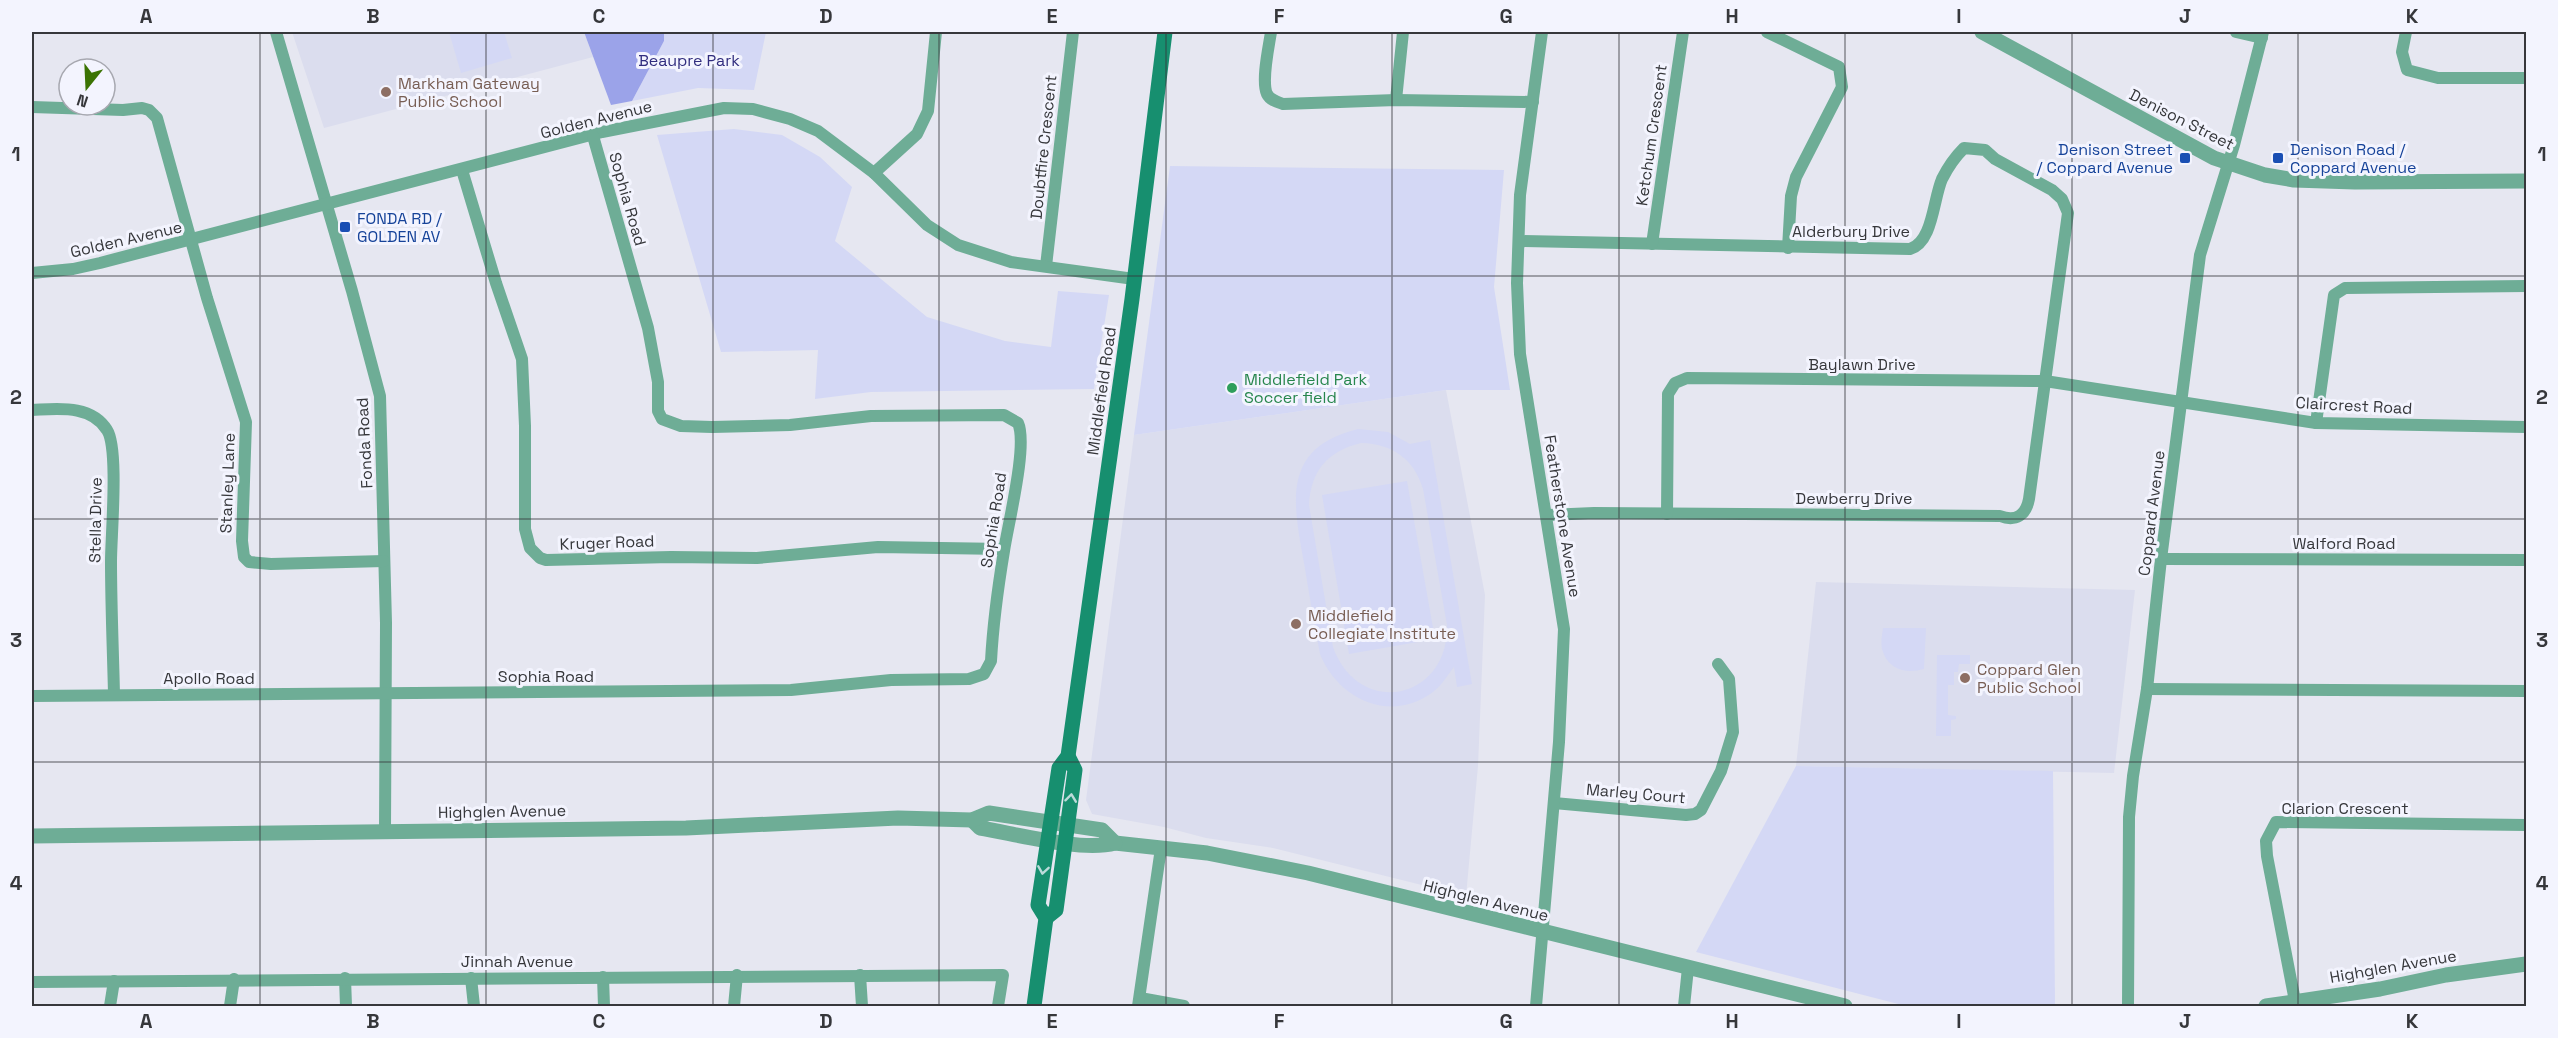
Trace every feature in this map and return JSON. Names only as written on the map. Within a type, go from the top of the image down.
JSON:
[{"type":"main road","name":"Middlefield Road","points":[[1034,1006],[1046,918],[1038,905],[1059,768],[1068,756],[1134,279],[1165,32]]},
{"type":"main road","name":"Middlefield Road","points":[[1046,918],[1056,910],[1068,824],[1075,770],[1068,756]]},
{"type":"street","name":"Fonda Road","points":[[276,32],[380,396],[383,432],[385,831]]},
{"type":"street","points":[[874,173],[917,134],[928,111],[936,32]]},
{"type":"street","name":"Doubtfire Crescent","points":[[1046,266],[1074,32]]},
{"type":"street","points":[[1271,32],[1265,82],[1266,93],[1283,104],[1396,100],[1533,102]]},
{"type":"street","points":[[1396,100],[1403,32]]},
{"type":"street","name":"Featherstone Avenue","points":[[1536,1006],[1554,803],[1564,629],[1548,515],[1520,354],[1517,284],[1520,195],[1542,32]]},
{"type":"street","name":"Ketchum Crescent","points":[[1652,244],[1683,32]]},
{"type":"street","points":[[1767,32],[1839,67],[1842,87],[1796,177],[1791,196],[1788,248]]},
{"type":"street","name":"Denison Street","points":[[1982,32],[2144,122],[2228,163],[2265,176],[2294,180],[2526,181]]},
{"type":"street","points":[[2236,32],[2262,35]]},
{"type":"street","points":[[2406,32],[2402,52],[2407,70],[2438,78],[2526,78]]},
{"type":"street","name":"Coppard Avenue","points":[[2128,1006],[2128,817],[2147,689],[2161,559],[2200,255],[2228,163],[2262,35]]},
{"type":"street","points":[[32,107],[123,110],[142,108],[149,110],[157,118],[192,240]]},
{"type":"street","name":"Golden Avenue","points":[[32,273],[73,269],[326,206],[645,122],[724,108],[753,109],[790,118],[818,132],[874,173],[927,225],[958,245],[1011,262],[1134,279]]},
{"type":"street","name":"Sophia Road","points":[[385,692],[780,690],[891,680],[976,678],[984,674],[991,661],[1004,549],[1009,530],[1020,444],[1020,427],[1011,417],[1004,415],[871,416],[790,425],[712,426],[681,426],[662,419],[658,411],[658,382],[648,328],[592,136]]},
{"type":"street","name":"Alderbury Drive","points":[[1518,241],[1910,249],[1917,247],[1926,235],[1942,180],[1953,159],[1964,148],[1985,150],[1995,159],[2052,190],[2067,206],[2068,213],[2045,381]]},
{"type":"street","name":"Kruger Road","points":[[462,170],[496,284],[522,359],[525,426],[525,529],[530,548],[540,558],[546,560],[671,556],[757,558],[878,547],[1004,549]]},
{"type":"street","name":"Stanley Lane","points":[[192,240],[246,422],[242,541],[244,557],[249,562],[271,564],[384,561]]},
{"type":"street","points":[[2316,423],[2334,295],[2345,288],[2526,286]]},
{"type":"street","name":"Baylawn Drive","points":[[1667,514],[1668,394],[1675,383],[1687,378],[2045,381],[2182,402]]},
{"type":"street","name":"Dewberry Drive","points":[[1548,515],[1583,513],[2000,516],[2009,519],[2020,516],[2027,510],[2045,381]]},
{"type":"street","name":"Claircrest Road","points":[[2182,402],[2316,423],[2526,427]]},
{"type":"street","name":"Stella Drive","points":[[32,410],[74,409],[94,418],[109,432],[112,450],[111,561],[114,694]]},
{"type":"street","name":"Walford Road","points":[[2161,559],[2526,560]]},
{"type":"street","name":"Marley Court","points":[[1554,803],[1686,815],[1695,814],[1701,810],[1721,771],[1733,732],[1729,679],[1718,664]]},
{"type":"street","points":[[2147,689],[2526,691]]},
{"type":"street","name":"Apollo Road","points":[[32,696],[114,694],[198,696],[385,692]]},
{"type":"street","name":"Highglen Avenue","points":[[32,836],[686,828],[898,818],[972,820],[989,813],[1102,830],[1115,843]]},
{"type":"street","name":"Highglen Avenue","points":[[972,820],[980,828],[1065,843],[1101,847],[1115,843],[1207,853],[1308,873],[1845,1006]]},
{"type":"street","name":"Clarion Crescent","points":[[2295,1001],[2267,856],[2266,841],[2276,822],[2526,825]]},
{"type":"street","points":[[1161,848],[1139,1002],[1184,1006]]},
{"type":"street","name":"Highglen Avenue","points":[[2266,1006],[2380,989],[2478,969],[2526,964]]},
{"type":"street","points":[[1684,1006],[1688,968]]},
{"type":"street","points":[[734,1006],[737,975]]},
{"type":"street","name":"Jinnah Avenue","points":[[32,982],[737,975],[1003,975],[998,1006]]},
{"type":"street","points":[[860,975],[862,1006]]},
{"type":"street","points":[[603,977],[604,1006]]},
{"type":"street","points":[[345,978],[346,1006]]},
{"type":"street","points":[[471,978],[474,1006]]},
{"type":"street","points":[[230,1006],[234,979]]},
{"type":"street","points":[[110,1006],[114,981]]},
{"type":"shaded area","name":"Markham Gateway Public School","points":[[292,32],[584,32],[593,57],[324,128]]},
{"type":"shaded area","points":[[584,32],[664,32],[664,41],[632,101],[611,105]]},
{"type":"shaded area","name":"Middlefield Collegiate Institute","points":[[1446,390],[1485,595],[1478,766],[1466,896],[1273,848],[1206,838],[1164,827],[1092,814],[1086,800],[1134,435]]},
{"type":"shaded area","name":"Coppard Glen Public School","points":[[1816,582],[2135,590],[2114,773],[1796,766]]},
{"type":"green space","points":[[449,32],[504,32],[512,58],[461,73]]},
{"type":"green space","name":"Beaupre Park","points":[[664,32],[766,32],[754,90],[698,88],[632,101],[664,41]]},
{"type":"green space","points":[[734,129],[782,135],[820,157],[852,187],[835,241],[927,317],[1005,341],[1051,347],[1058,291],[1109,295],[1094,389],[871,392],[815,399],[818,350],[721,352],[657,135]]},
{"type":"green space","points":[[1170,166],[1504,170],[1494,287],[1510,390],[1446,390],[1134,435]]},
{"type":"green space","points":[[1358,429],[1388,432],[1410,444],[1430,440],[1472,684],[1457,687],[1454,667],[1433,692],[1417,701],[1400,706],[1383,706],[1367,702],[1352,694],[1328,670],[1320,654],[1300,541],[1296,499],[1298,480],[1304,464],[1316,449],[1333,438]],"holes":[[[1361,443],[1383,446],[1401,455],[1419,478],[1423,489],[1447,625],[1444,650],[1434,670],[1419,684],[1400,691],[1381,691],[1362,684],[1345,670],[1333,647],[1309,505],[1313,482],[1323,464],[1339,451]]]},
{"type":"green space","points":[[1407,481],[1435,639],[1349,654],[1322,495]]},
{"type":"green space","points":[[1883,628],[1926,628],[1924,669],[1905,671],[1890,663],[1882,649]]},
{"type":"green space","points":[[1937,655],[1970,655],[1970,664],[1959,664],[1958,672],[1954,672],[1954,685],[1948,685],[1948,715],[1956,716],[1956,719],[1951,720],[1951,736],[1936,736]]},
{"type":"green space","points":[[1796,766],[2053,771],[2055,1006],[1906,1006],[1696,952]]},
{"type":"place","name":"Markham Gateway Public School","points":[[386,92]]},
{"type":"place","name":"Denison Street / Coppard Avenue","points":[[2185,158]]},
{"type":"place","name":"Denison Road / Coppard Avenue","points":[[2278,158]]},
{"type":"place","name":"FONDA RD / GOLDEN AV","points":[[345,227]]},
{"type":"place","name":"Middlefield Park Soccer field","points":[[1232,388]]},
{"type":"place","name":"Middlefield Collegiate Institute","points":[[1296,624]]},
{"type":"place","name":"Coppard Glen Public School","points":[[1965,678]]}]
